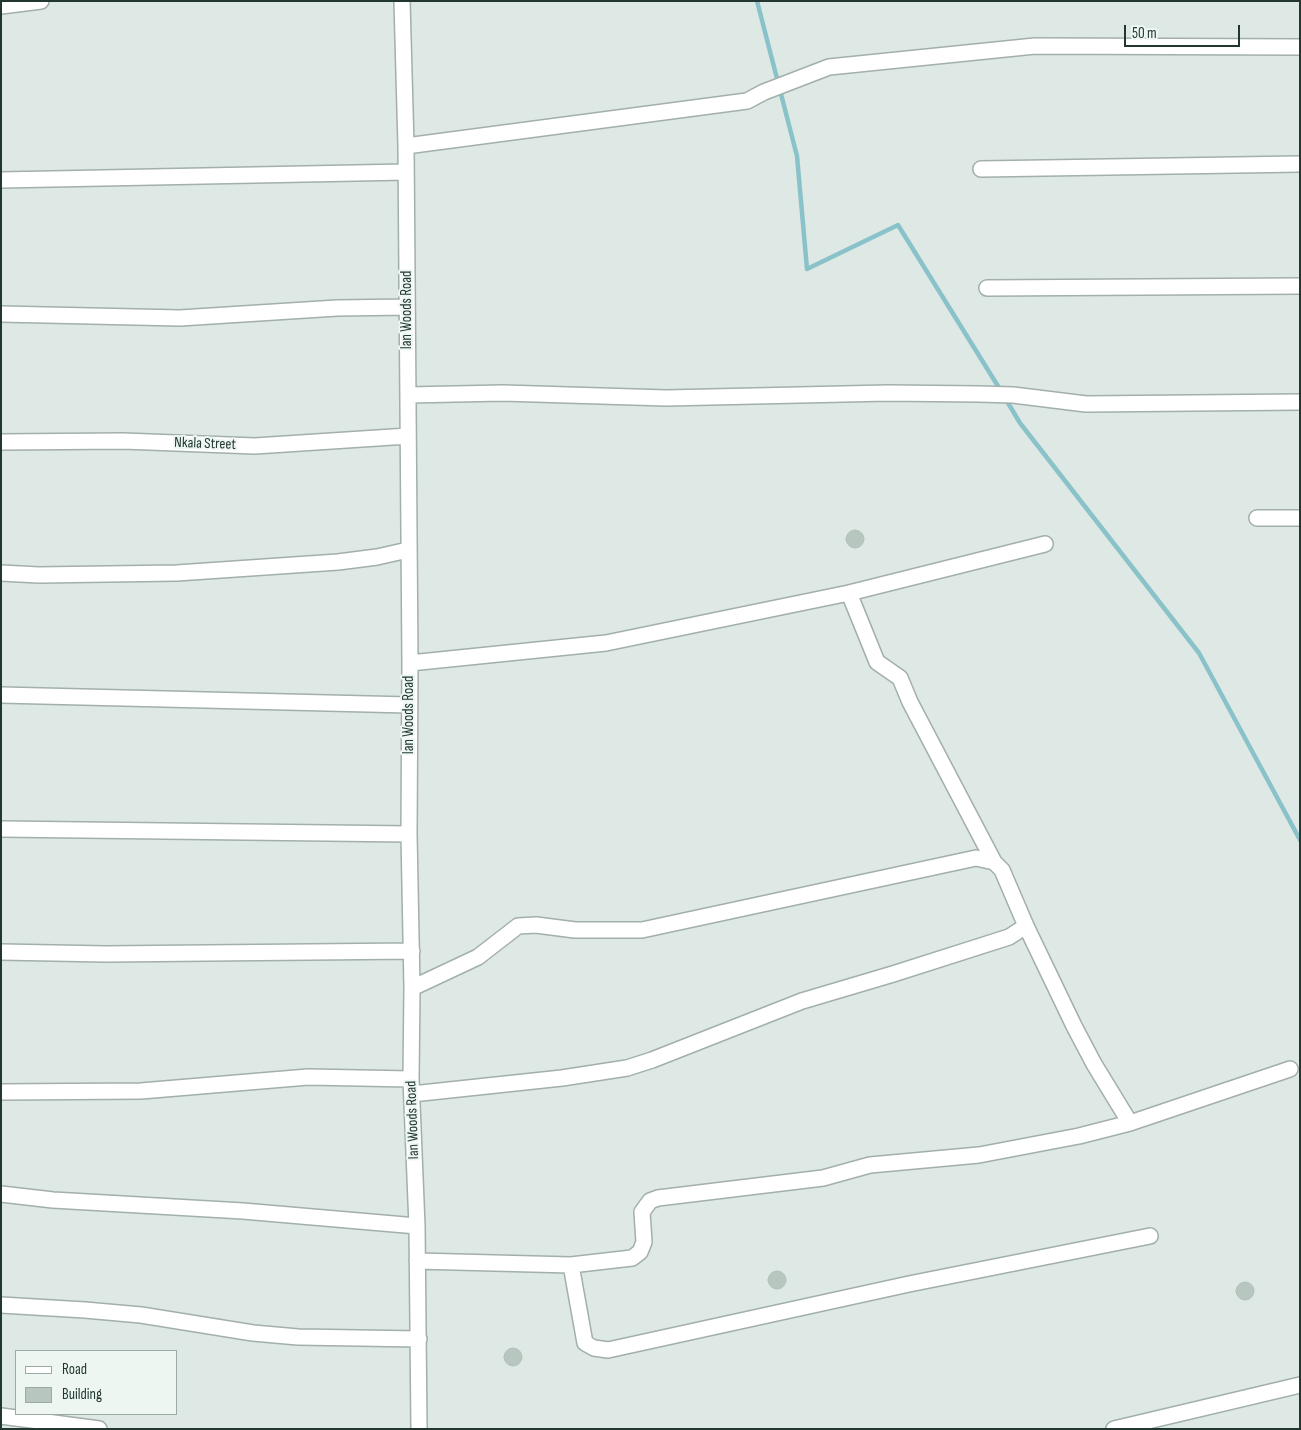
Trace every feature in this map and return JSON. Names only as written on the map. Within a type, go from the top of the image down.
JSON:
[{"type":"street","points":[[1,6],[41,1]]},
{"type":"street","name":"Ian Woods Road","points":[[406,3],[410,663],[409,834],[412,951],[411,1079],[417,1226],[419,1429]]},
{"type":"street","points":[[406,146],[747,100],[829,67],[1035,46],[1300,47]]},
{"type":"street","points":[[981,169],[1300,164]]},
{"type":"street","points":[[1,180],[406,172]]},
{"type":"street","points":[[987,288],[1300,286]]},
{"type":"street","points":[[1,314],[180,318],[337,308],[407,307]]},
{"type":"street","points":[[408,395],[503,393],[666,398],[888,393],[1013,396],[1086,404],[1300,402]]},
{"type":"street","name":"Nkala Street","points":[[1,442],[123,441],[254,446],[408,436]]},
{"type":"street","points":[[1257,518],[1300,518]]},
{"type":"street","points":[[410,663],[606,643],[849,593],[1046,544]]},
{"type":"street","points":[[1,573],[177,573],[338,562],[377,557],[408,550]]},
{"type":"street","points":[[849,593],[877,662],[900,678],[910,702],[994,862],[1002,870],[1026,926],[1078,1034],[1130,1123]]},
{"type":"street","points":[[1,695],[409,705]]},
{"type":"street","points":[[1,829],[409,834]]},
{"type":"street","points":[[412,988],[478,957],[518,926],[536,925],[575,930],[642,930],[976,858],[994,862]]},
{"type":"street","points":[[412,1094],[562,1078],[627,1068],[802,1001],[1009,937],[1026,926]]},
{"type":"street","points":[[1,952],[106,954],[412,951]]},
{"type":"street","points":[[417,1261],[571,1264],[632,1258],[640,1252],[644,1242],[642,1212],[650,1200],[823,1178],[870,1165],[979,1155],[1079,1136],[1130,1123],[1290,1069]]},
{"type":"street","points":[[1,1092],[141,1090],[308,1078],[411,1079]]},
{"type":"street","points":[[1,1194],[53,1200],[243,1212],[417,1226]]},
{"type":"street","points":[[571,1264],[585,1343],[594,1348],[608,1350],[909,1284],[1150,1236]]},
{"type":"street","points":[[1,1305],[141,1315],[253,1333],[298,1338],[419,1339]]},
{"type":"street","points":[[1114,1429],[1300,1385]]},
{"type":"street","points":[[1,1416],[99,1429]]},
{"type":"building","points":[[855,530],[861,533],[864,539],[861,545],[855,548],[849,545],[846,539],[849,533]]},
{"type":"building","points":[[777,1271],[783,1274],[786,1280],[783,1286],[777,1289],[771,1286],[768,1280],[771,1274]]},
{"type":"building","points":[[1245,1282],[1251,1285],[1254,1291],[1251,1297],[1245,1300],[1239,1297],[1236,1291],[1239,1285]]},
{"type":"building","points":[[513,1348],[519,1351],[522,1357],[519,1363],[513,1366],[507,1363],[504,1357],[507,1351]]},
{"type":"waterway","points":[[757,1],[797,156],[807,269],[898,225],[1001,391]]},
{"type":"waterway","points":[[1005,398],[1020,423],[1199,653],[1300,840]]}]
